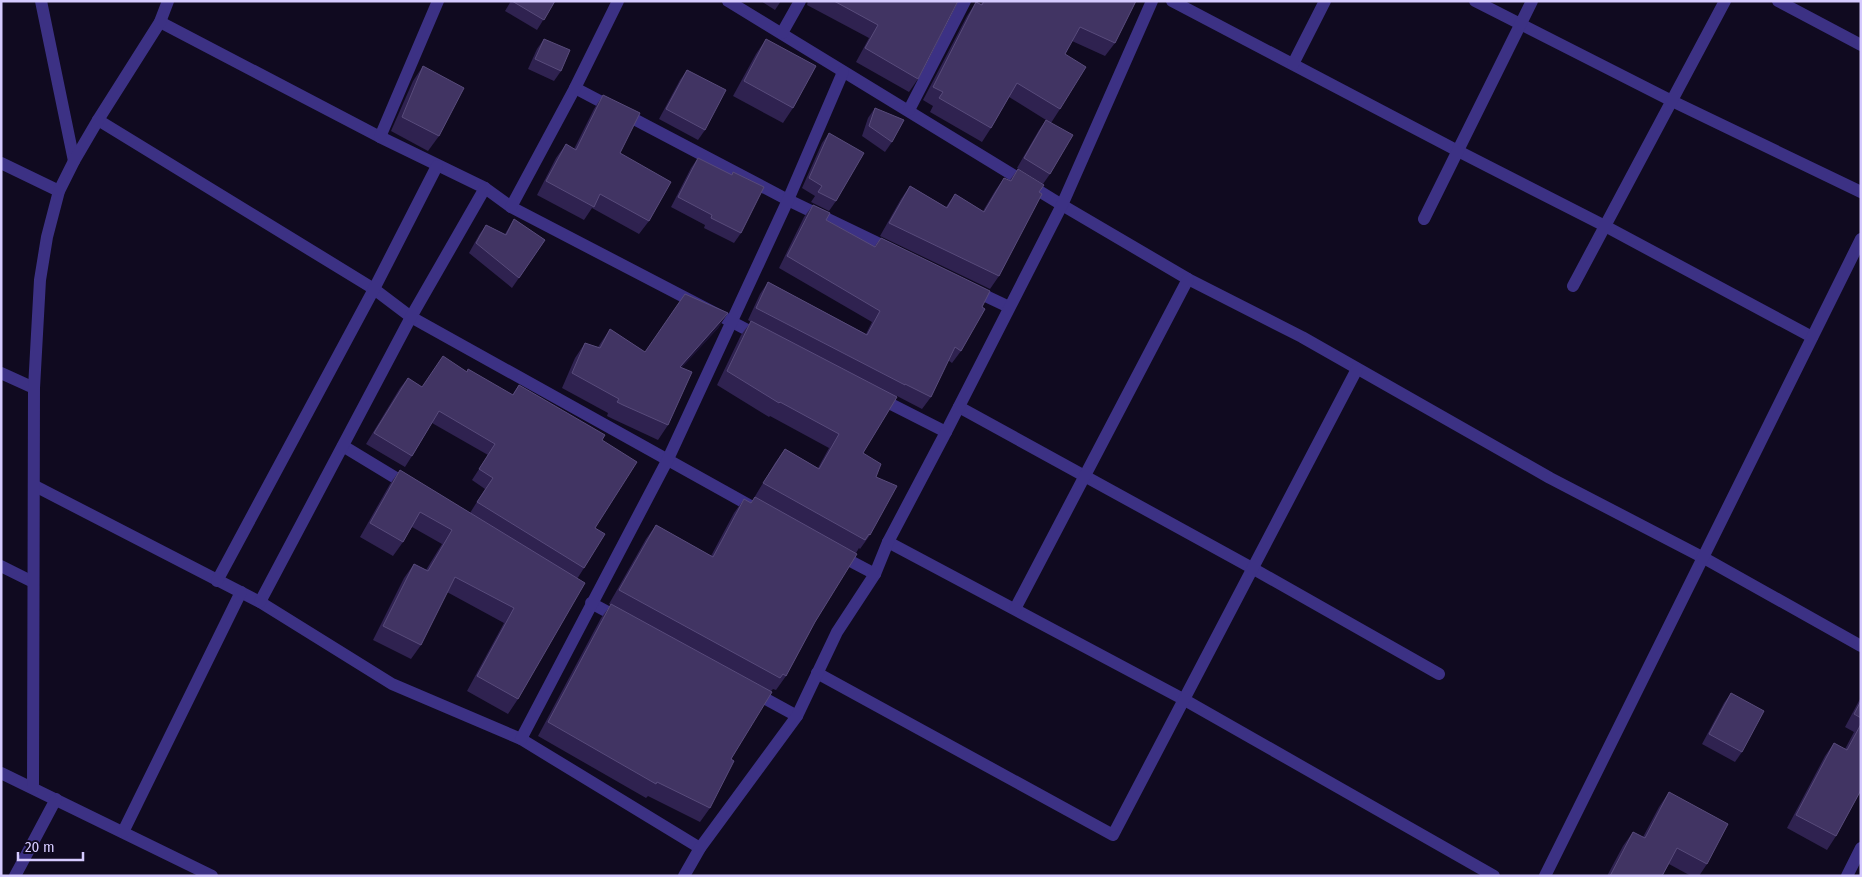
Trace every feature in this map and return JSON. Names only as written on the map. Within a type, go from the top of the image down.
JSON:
[{"type":"street","points":[[41,1],[74,161]]},
{"type":"street","points":[[33,788],[32,582],[35,486],[34,388],[40,280],[47,237],[59,191],[74,161],[160,22],[168,1]]},
{"type":"street","points":[[380,137],[438,1]]},
{"type":"street","points":[[511,207],[575,88],[618,1]]},
{"type":"street","points":[[728,1],[1062,205],[1188,279],[1302,337],[1550,478],[1704,558],[1861,646]]},
{"type":"street","points":[[782,33],[800,1]]},
{"type":"street","points":[[909,110],[965,1]]},
{"type":"street","points":[[684,876],[700,848],[797,716],[837,632],[875,574],[888,542],[1062,205],[1152,1]]},
{"type":"street","points":[[1172,1],[1605,226],[1812,337]]},
{"type":"street","points":[[1293,64],[1325,1]]},
{"type":"street","points":[[1475,1],[1672,101],[1861,192]]},
{"type":"street","points":[[1424,219],[1532,1]]},
{"type":"street","points":[[1574,286],[1725,1]]},
{"type":"street","points":[[1778,1],[1861,46]]},
{"type":"street","points":[[160,22],[380,137],[485,188],[511,207],[766,340]]},
{"type":"street","points":[[521,739],[590,599],[668,460],[788,200],[844,72]]},
{"type":"street","points":[[575,88],[788,200],[903,256]]},
{"type":"street","points":[[98,120],[374,289],[411,317],[764,514]]},
{"type":"street","points":[[1,163],[59,191]]},
{"type":"street","points":[[217,580],[374,289],[437,166]]},
{"type":"street","points":[[260,602],[411,317],[485,188]]},
{"type":"street","points":[[1545,876],[1861,239]]},
{"type":"street","points":[[1014,609],[1188,279]]},
{"type":"street","points":[[965,286],[1010,307]]},
{"type":"street","points":[[817,673],[1113,835],[1357,369]]},
{"type":"street","points":[[1,373],[34,388]]},
{"type":"street","points":[[869,393],[946,432]]},
{"type":"street","points":[[959,406],[1439,674]]},
{"type":"street","points":[[343,446],[420,492]]},
{"type":"street","points":[[35,486],[260,602],[392,684],[521,739],[700,848]]},
{"type":"street","points":[[888,542],[1183,699],[1494,876]]},
{"type":"street","points":[[824,546],[875,574]]},
{"type":"street","points":[[1,566],[32,582]]},
{"type":"street","points":[[122,832],[241,592]]},
{"type":"street","points":[[590,599],[634,626]]},
{"type":"street","points":[[746,687],[797,716]]},
{"type":"street","points":[[1,773],[212,876]]},
{"type":"street","points":[[15,876],[56,799]]},
{"type":"street","points":[[1847,876],[1861,848]]},
{"type":"building","points":[[512,1],[555,1],[544,20]]},
{"type":"building","points":[[834,1],[958,1],[918,79],[865,48],[878,25]]},
{"type":"building","points":[[984,1],[1136,1],[1115,43],[1080,27],[1065,54],[1086,67],[1060,109],[1017,83],[991,128],[939,98],[943,92],[933,87],[976,2],[982,5]]},
{"type":"building","points":[[544,39],[570,50],[561,71],[535,59]]},
{"type":"building","points":[[766,39],[816,66],[793,108],[744,81]]},
{"type":"building","points":[[423,66],[464,88],[439,136],[402,117]]},
{"type":"building","points":[[687,70],[726,90],[705,130],[666,109]]},
{"type":"building","points":[[603,95],[640,113],[620,153],[671,182],[649,221],[600,194],[594,207],[546,181],[566,144],[576,150]]},
{"type":"building","points":[[875,108],[904,120],[892,142],[869,126]]},
{"type":"building","points":[[1046,120],[1073,135],[1050,174],[1024,158]]},
{"type":"building","points":[[829,133],[864,153],[836,201],[818,192],[822,186],[809,178]]},
{"type":"building","points":[[698,158],[732,175],[733,172],[764,187],[741,233],[711,218],[712,215],[678,197]]},
{"type":"building","points":[[1018,169],[1044,185],[1039,192],[1042,194],[999,276],[889,223],[910,186],[947,208],[955,194],[984,212],[1004,178],[1011,181]]},
{"type":"building","points":[[813,205],[830,213],[826,220],[875,247],[881,238],[990,291],[982,307],[985,309],[961,351],[955,347],[931,397],[756,308],[768,282],[867,335],[880,311],[787,256]]},
{"type":"building","points":[[514,219],[545,240],[519,278],[476,243],[486,225],[506,235]]},
{"type":"building","points":[[685,294],[728,313],[680,367],[692,372],[668,425],[617,402],[619,399],[572,373],[585,343],[600,348],[610,329],[645,352]]},
{"type":"building","points":[[751,321],[897,397],[863,453],[881,464],[876,477],[897,486],[870,535],[865,540],[763,483],[785,449],[819,469],[839,434],[779,403],[727,371]]},
{"type":"building","points":[[443,356],[467,372],[468,369],[513,395],[519,385],[605,435],[602,440],[637,462],[595,528],[605,534],[584,568],[477,502],[493,478],[479,469],[495,444],[439,411],[412,456],[374,433],[408,378],[422,387]]},
{"type":"building","points":[[400,470],[585,583],[518,699],[477,676],[514,608],[455,577],[421,645],[383,626],[414,564],[428,571],[452,530],[420,512],[403,542],[370,523]]},
{"type":"building","points":[[755,497],[857,554],[815,622],[786,676],[783,674],[780,678],[619,590],[656,525],[713,557],[744,499],[751,503]]},
{"type":"building","points":[[611,604],[772,692],[731,759],[734,761],[710,808],[657,782],[656,784],[548,722]]},
{"type":"building","points":[[1731,693],[1764,711],[1742,752],[1709,734]]},
{"type":"building","points":[[1861,701],[1861,718],[1854,714]]},
{"type":"building","points":[[1861,724],[1861,790],[1836,836],[1796,815],[1834,743],[1847,750]]},
{"type":"building","points":[[1669,792],[1728,824],[1707,864],[1677,848],[1662,876],[1610,876],[1633,832],[1645,838]]}]
